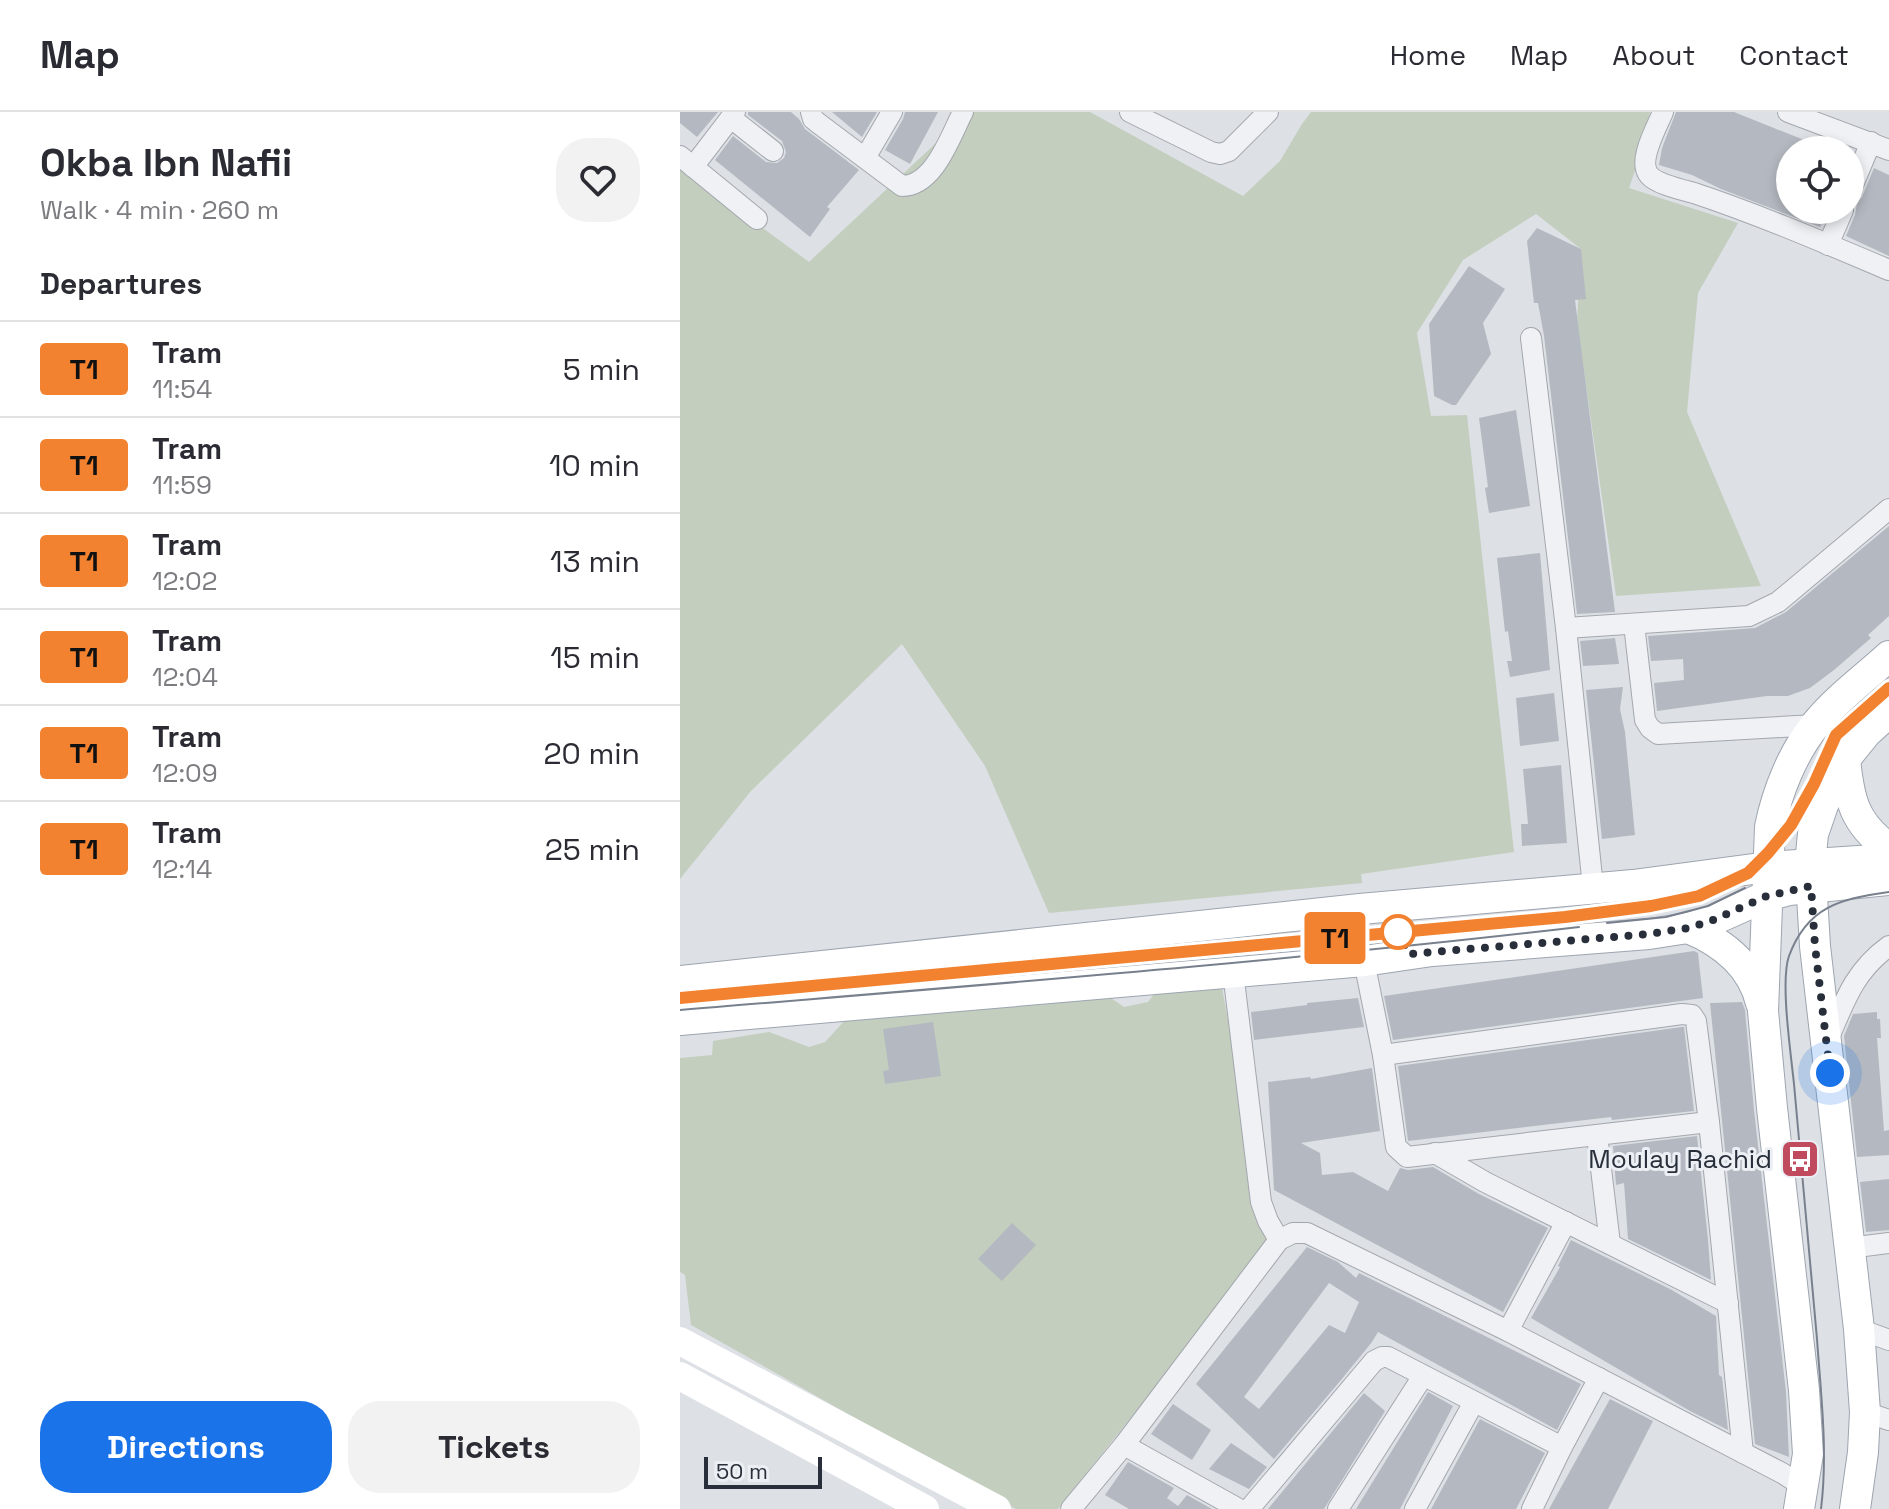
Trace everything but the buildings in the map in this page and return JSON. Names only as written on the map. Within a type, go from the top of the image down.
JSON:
[{"type":"main road","points":[[1763,1011],[1773,808],[1794,758],[1815,725],[1889,656]]},
{"type":"main road","points":[[1855,1509],[1863,1452],[1877,1416],[1859,1329],[1849,1248],[1811,875],[1813,834],[1845,759],[1866,733],[1889,712]]},
{"type":"main road","points":[[1845,759],[1852,804],[1874,838],[1889,848]]},
{"type":"main road","points":[[1726,873],[1754,855],[1770,827]]},
{"type":"main road","points":[[680,981],[1373,907],[1633,885],[1726,873],[1768,881],[1889,859]]},
{"type":"main road","points":[[1811,875],[1889,880]]},
{"type":"main road","points":[[680,1020],[1649,934],[1688,928],[1732,913],[1768,881]]},
{"type":"main road","points":[[1688,928],[1715,940],[1738,960],[1759,994],[1763,1011],[1804,1390],[1808,1454],[1801,1498]]},
{"type":"main road","points":[[680,1341],[997,1509]]},
{"type":"main road","points":[[680,1376],[925,1509]]},
{"type":"street","points":[[811,112],[813,119],[902,186],[917,184],[930,171],[963,112]]},
{"type":"street","points":[[865,158],[892,112]]},
{"type":"street","points":[[1130,112],[1220,154],[1229,151],[1268,112]]},
{"type":"street","points":[[1663,112],[1644,163],[1649,175],[1657,181],[1712,199],[1889,270]]},
{"type":"street","points":[[1788,112],[1880,146],[1864,171]]},
{"type":"street","points":[[757,219],[686,162],[733,115],[773,151]]},
{"type":"street","points":[[1828,245],[1837,224]]},
{"type":"street","points":[[1531,338],[1593,887]]},
{"type":"street","points":[[1566,628],[1749,616],[1778,602],[1889,509]]},
{"type":"street","points":[[1634,624],[1645,720],[1658,734],[1815,725]]},
{"type":"street","points":[[1827,1044],[1855,979],[1889,946]]},
{"type":"street","points":[[1364,961],[1383,1055],[1396,1147],[1407,1157],[1709,1122]]},
{"type":"street","points":[[1233,972],[1261,1202],[1279,1240]]},
{"type":"street","points":[[1819,974],[1832,981],[1855,979]]},
{"type":"street","points":[[1383,1055],[1692,1015],[1696,1021],[1709,1122],[1743,1453]]},
{"type":"street","points":[[1597,1135],[1610,1244]]},
{"type":"street","points":[[1435,1153],[1485,1182],[1728,1303]]},
{"type":"street","points":[[1508,1331],[1566,1222]]},
{"type":"street","points":[[1071,1509],[1124,1445],[1279,1240],[1293,1233],[1307,1233],[1508,1331],[1743,1453],[1801,1498]]},
{"type":"street","points":[[1849,1248],[1889,1243]]},
{"type":"street","points":[[1859,1329],[1889,1340]]},
{"type":"street","points":[[1249,1509],[1374,1361],[1382,1357],[1388,1357],[1562,1447]]},
{"type":"street","points":[[1338,1509],[1423,1376]]},
{"type":"street","points":[[1532,1509],[1599,1378]]},
{"type":"street","points":[[1415,1509],[1474,1402]]},
{"type":"street","points":[[1124,1445],[1239,1509]]},
{"type":"green space","points":[[969,112],[1090,112],[1243,196],[1280,161],[1311,112],[1650,112],[1629,188],[1738,223],[1698,293],[1687,412],[1761,586],[1616,596],[1577,322],[1581,249],[1536,214],[1463,260],[1417,333],[1431,416],[1467,415],[1514,852],[1361,874],[1362,883],[1049,913],[985,766],[902,644],[751,791],[680,879],[680,167],[809,262]]},
{"type":"green space","points":[[1222,988],[1270,1243],[1058,1509],[1016,1509],[691,1325],[685,1275],[680,1272],[680,1058],[712,1055],[713,1041],[769,1032],[809,1047],[825,1042],[848,1017],[1111,998],[1124,1007],[1148,1002],[1155,993]]},
{"type":"tram line","points":[[680,998],[1565,917],[1651,906],[1699,896],[1748,873],[1768,853],[1791,825],[1836,735],[1889,687]]},
{"type":"tram line","name":"T1","points":[[680,998],[1565,917],[1651,906],[1699,896],[1748,873],[1768,853],[1791,825],[1836,735],[1889,688]]},
{"type":"tram line","points":[[1607,923],[1666,917],[1708,906],[1745,888]]},
{"type":"tram line","points":[[1821,1509],[1824,1466],[1822,1403],[1787,1018],[1787,967],[1796,939],[1816,916],[1841,902],[1889,892]]},
{"type":"tram line","points":[[680,1010],[1242,962],[1579,927]]},
{"type":"place","name":"Moulay Rachid","points":[[1800,1159]]},
{"type":"route","points":[[1398,932],[1409,954],[1649,934],[1688,928],[1732,913],[1767,896],[1811,886],[1830,1073]]}]
